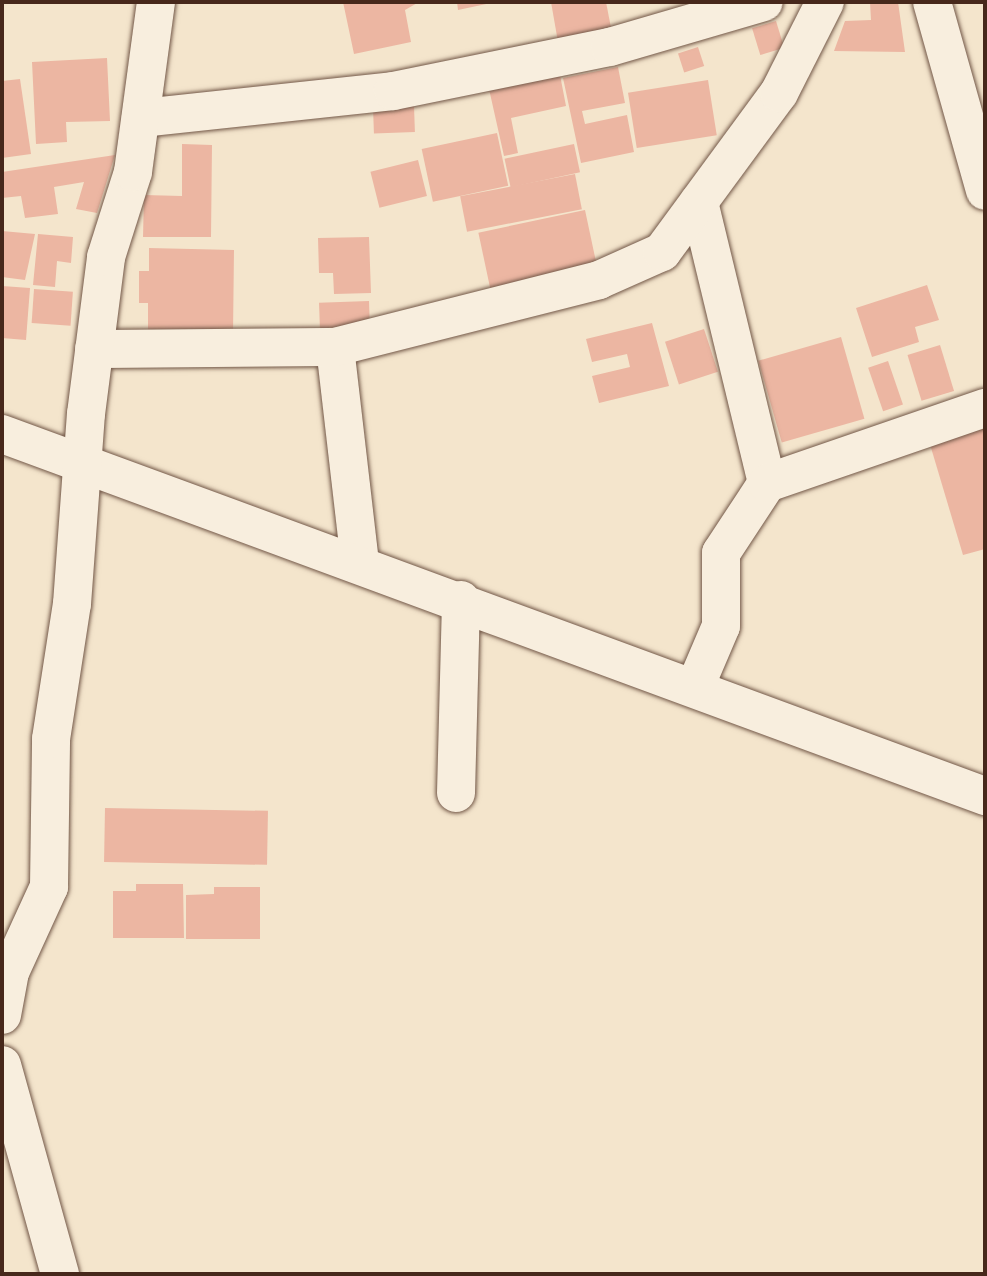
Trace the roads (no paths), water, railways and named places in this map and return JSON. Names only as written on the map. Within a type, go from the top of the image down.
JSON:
[{"type":"street","points":[[2,1015],[10,972],[49,887],[51,739],[72,604],[94,349],[106,257],[141,118],[156,2]]},
{"type":"street","points":[[141,118],[393,91],[610,47],[764,2]]},
{"type":"street","points":[[94,349],[335,347],[599,280],[662,252],[779,93],[825,2]]},
{"type":"street","points":[[932,2],[985,191]]},
{"type":"street","points":[[699,202],[767,483]]},
{"type":"street","points":[[335,347],[360,564]]},
{"type":"street","points":[[695,687],[721,626],[721,553],[767,483],[985,408]]},
{"type":"street","points":[[2,434],[461,600],[985,796]]},
{"type":"street","points":[[456,793],[461,600]]},
{"type":"street","points":[[2,1065],[60,1274]]}]
